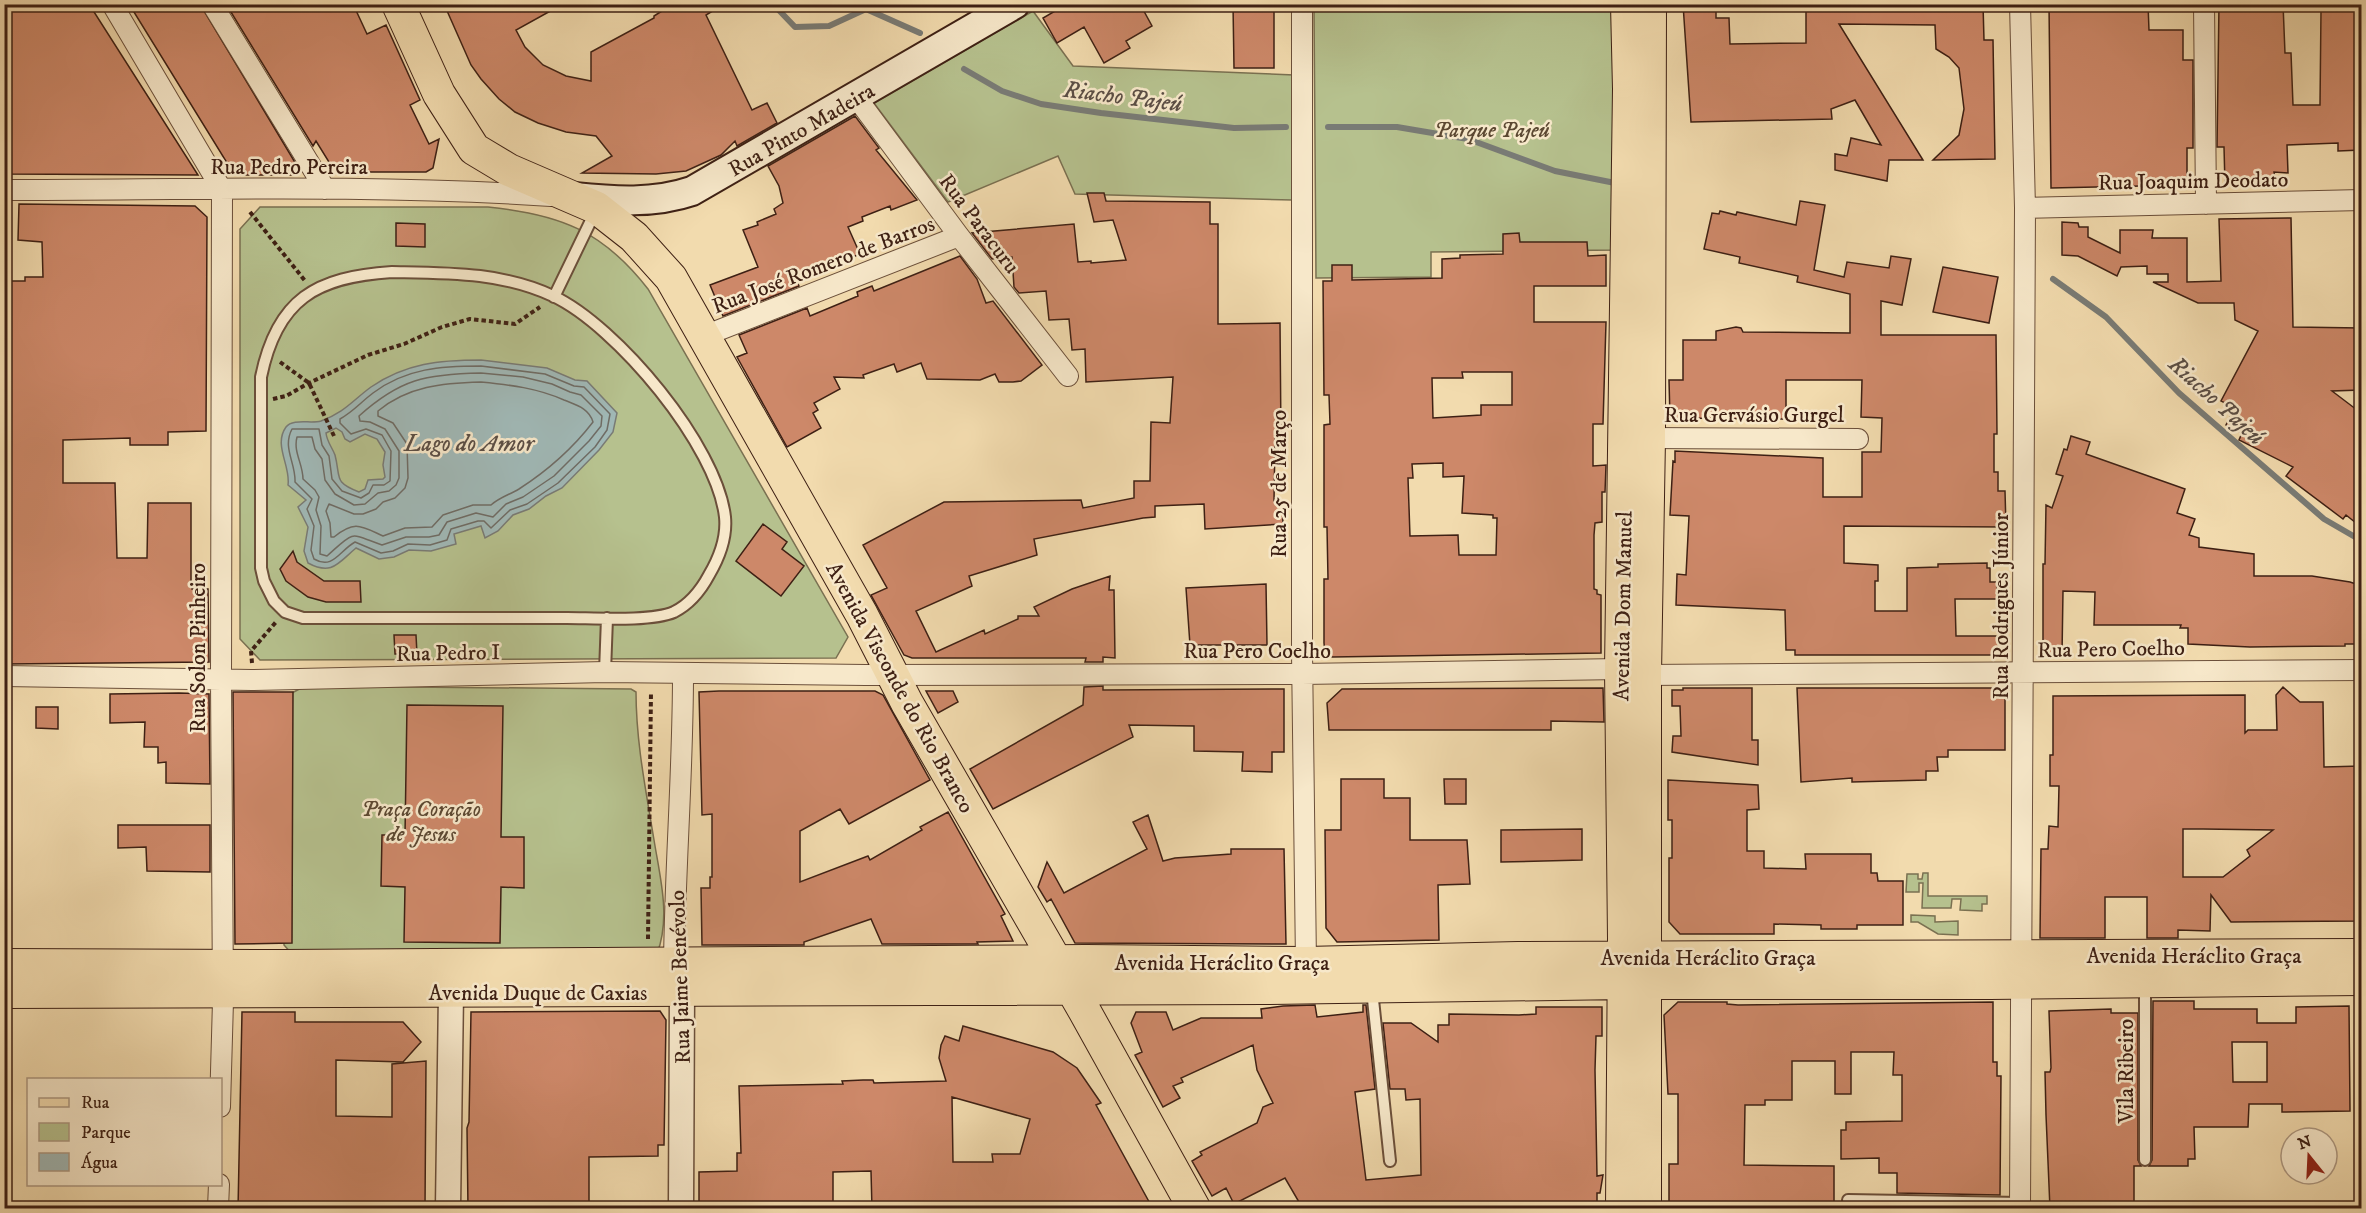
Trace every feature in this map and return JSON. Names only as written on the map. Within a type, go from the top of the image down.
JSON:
[{"type":"main road","name":"Avenida Visconde do Rio Branco","points":[[398,4],[439,94],[474,149],[495,163],[585,203],[618,223],[651,253],[671,278],[1194,1209]]},
{"type":"main road","name":"Avenida Dom Manuel","points":[[1627,4],[1635,971],[1645,1209]]},
{"type":"main road","name":"Avenida Dom Manuel","points":[[1633,672],[1649,438],[1650,4]]},
{"type":"main road","name":"Rua Pinto Madeira","points":[[585,203],[605,200],[649,200],[673,197],[692,191],[856,97],[999,9]]},
{"type":"main road","name":"Avenida Heráclito Graça","points":[[1071,989],[1372,987],[1635,971],[2020,969],[2361,955]]},
{"type":"main road","name":"Avenida Heráclito Graça","points":[[1055,962],[1306,963],[1518,958],[1635,971]]},
{"type":"main road","name":"Avenida Duque de Caxias","points":[[4,992],[222,979],[668,973],[1055,962]]},
{"type":"main road","name":"Avenida Duque de Caxias","points":[[4,964],[451,992],[668,973],[860,988],[1071,989]]},
{"type":"main road","name":"Avenida Heráclito Graça","points":[[2020,969],[2145,981],[2361,980]]},
{"type":"main road","name":"Avenida Dom Manuel","points":[[1622,1209],[1635,971]]},
{"type":"street","points":[[112,4],[222,190]]},
{"type":"street","points":[[212,4],[325,189]]},
{"type":"street","name":"Rua 25 de Março","points":[[1302,4],[1302,674],[1306,963]]},
{"type":"street","name":"Rua Rodrigues Júnior","points":[[2020,4],[2025,208],[2020,1206]]},
{"type":"street","points":[[2204,4],[2206,204]]},
{"type":"street","name":"Rua Paracuru","points":[[856,97],[959,236],[1068,376]]},
{"type":"street","name":"Rua Pedro Pereira","points":[[4,190],[479,191],[585,203]]},
{"type":"street","name":"Rua Solon Pinheiro","points":[[220,1078],[222,190]]},
{"type":"street","name":"Rua Joaquim Deodato","points":[[2025,208],[2361,200]]},
{"type":"street","name":"Rua José Romero de Barros","points":[[704,336],[959,236]]},
{"type":"street","name":"Rua Gervásio Gurgel","points":[[1649,438],[1858,439]]},
{"type":"street","name":"Rua Pero Coelho","points":[[893,675],[2024,673],[2361,670]]},
{"type":"street","name":"Rua Pedro I","points":[[4,676],[220,680],[605,672],[893,675]]},
{"type":"street","name":"Rua Jaime Benévolo","points":[[681,1209],[668,973],[683,761],[682,674]]},
{"type":"street","points":[[448,1209],[451,992]]},
{"type":"street","points":[[218,1209],[219,1186]]},
{"type":"lane","points":[[554,297],[585,203]]},
{"type":"lane","points":[[440,272],[485,276],[554,297],[604,331],[646,375],[706,460],[721,498],[725,518],[725,537],[714,566],[697,594],[674,612],[607,618],[303,618],[285,612],[268,589],[261,568],[261,377],[266,352],[280,323],[299,301],[313,291],[328,282],[361,274],[440,272]]},
{"type":"lane","points":[[605,672],[607,618]]},
{"type":"lane","name":"Vila Ribeiro","points":[[2145,981],[2145,1160]]},
{"type":"lane","points":[[1372,987],[1390,1161]]},
{"type":"lane","points":[[1848,1200],[2020,1206]]},
{"type":"path","points":[[250,212],[313,291]]},
{"type":"path","points":[[261,402],[286,396],[368,355],[404,344],[442,327],[470,319],[515,324],[554,297]]},
{"type":"path","points":[[266,352],[309,383],[334,436]]},
{"type":"path","points":[[252,667],[251,651],[285,612]]},
{"type":"path","points":[[651,673],[668,973]]},
{"type":"green space","name":"Parque Pajeú","points":[[1523,4],[1615,5],[1617,250],[1431,252],[1431,277],[1316,278],[1314,9],[1523,7]]},
{"type":"green space","points":[[1033,11],[1073,66],[1294,75],[1292,200],[1075,194],[1058,156],[948,202],[874,103]]},
{"type":"green space","points":[[260,207],[488,207],[514,210],[558,221],[597,239],[631,269],[648,289],[848,637],[836,658],[260,660],[240,639],[240,229]]},
{"type":"green space","name":"Praça Coração de Jesus","points":[[305,686],[631,689],[636,692],[642,766],[663,897],[663,926],[657,954],[292,954],[284,945],[290,694]]},
{"type":"green space","points":[[1923,873],[1928,873],[1928,896],[1987,896],[1987,904],[1982,904],[1982,911],[1960,910],[1961,899],[1952,899],[1951,908],[1922,908],[1923,883],[1919,883],[1919,892],[1906,892],[1907,874],[1918,874],[1918,879],[1922,879]]},
{"type":"green space","points":[[1911,915],[1935,916],[1935,922],[1958,921],[1958,935],[1938,934],[1918,922],[1911,922]]},
{"type":"water","name":"Lago do Amor","points":[[466,360],[547,368],[575,380],[587,381],[617,413],[613,432],[562,488],[546,496],[529,509],[513,515],[498,531],[485,538],[481,526],[454,534],[456,544],[431,551],[409,550],[394,557],[379,559],[356,548],[339,563],[329,568],[316,567],[308,563],[304,551],[308,527],[298,507],[306,500],[288,485],[281,441],[286,427],[293,423],[317,422],[329,418],[371,387],[410,368],[437,362]],"holes":[[[336,428],[342,432],[345,439],[350,442],[365,434],[377,439],[385,452],[383,465],[385,477],[383,479],[368,480],[365,489],[359,492],[342,482],[326,433]]]},
{"type":"building","points":[[11,4],[89,4],[198,175],[4,174],[4,9]]},
{"type":"building","points":[[129,4],[200,4],[299,169],[295,175],[238,175],[232,171]]},
{"type":"building","points":[[226,4],[353,4],[367,34],[386,25],[420,100],[410,105],[429,144],[439,139],[433,168],[426,172],[342,172],[332,167],[316,141],[313,146]]},
{"type":"building","points":[[444,4],[563,4],[516,30],[525,47],[543,65],[566,76],[591,81],[591,52],[654,18],[673,4],[724,4],[706,15],[752,110],[767,103],[777,123],[737,146],[735,141],[721,155],[686,171],[656,174],[582,173],[612,156],[596,136],[566,132],[538,123],[515,112],[499,99],[471,65]]},
{"type":"building","points":[[1067,4],[1140,4],[1152,26],[1126,41],[1130,48],[1104,63],[1084,27],[1057,43],[1043,18]]},
{"type":"building","points":[[1233,4],[1274,4],[1274,68],[1234,68]]},
{"type":"building","points":[[1683,4],[1716,4],[1716,18],[1729,18],[1730,44],[1806,43],[1806,4],[1983,4],[1984,40],[1993,40],[1995,159],[1933,160],[1959,135],[1964,109],[1959,68],[1949,57],[1936,49],[1935,25],[1839,24],[1923,160],[1889,160],[1887,181],[1835,170],[1835,154],[1847,156],[1851,138],[1881,145],[1855,100],[1831,109],[1832,119],[1691,122]]},
{"type":"building","points":[[2049,4],[2148,4],[2149,30],[2183,30],[2183,60],[2193,60],[2193,148],[2187,148],[2187,185],[2051,188]]},
{"type":"building","points":[[2219,4],[2283,4],[2285,53],[2291,53],[2293,105],[2320,105],[2321,11],[2346,10],[2346,4],[2361,4],[2361,150],[2338,151],[2338,143],[2287,145],[2288,173],[2274,172],[2275,184],[2225,185],[2224,147],[2217,147]]},
{"type":"building","points":[[855,116],[879,148],[876,150],[917,200],[891,210],[890,206],[862,217],[863,221],[848,227],[860,254],[796,279],[799,286],[723,316],[710,285],[758,267],[743,230],[758,225],[757,222],[776,214],[774,209],[783,203],[779,186],[768,166]]},
{"type":"building","points":[[1087,193],[1104,193],[1106,201],[1210,202],[1210,224],[1218,224],[1218,324],[1280,323],[1281,439],[1275,439],[1274,501],[1282,501],[1283,524],[1205,529],[1204,504],[1155,506],[1155,517],[1034,539],[1037,555],[969,576],[972,586],[916,611],[936,652],[984,630],[985,634],[1018,619],[1018,616],[1039,616],[1034,607],[1072,589],[1110,576],[1109,590],[1114,590],[1115,658],[1103,657],[1103,662],[1085,662],[1086,658],[912,658],[904,655],[871,595],[887,588],[863,545],[944,502],[1081,500],[1083,508],[1134,498],[1134,481],[1150,481],[1151,422],[1170,423],[1173,377],[1086,382],[1085,349],[1072,350],[1069,319],[1049,320],[1046,291],[1019,293],[1014,287],[1012,257],[992,259],[972,233],[1074,224],[1078,262],[1126,260],[1113,220],[1094,222]]},
{"type":"building","points":[[1800,201],[1825,205],[1814,270],[1844,277],[1847,262],[1889,268],[1891,256],[1911,259],[1902,305],[1881,301],[1881,335],[1996,335],[1997,434],[1994,434],[1994,472],[1998,472],[1998,491],[2005,491],[2006,527],[1844,526],[1844,563],[1878,565],[1878,581],[1875,581],[1875,611],[1907,611],[1907,568],[1938,567],[1938,564],[1987,563],[1987,568],[1990,568],[1990,582],[1997,582],[1997,599],[1955,599],[1956,636],[2006,636],[2005,649],[2000,655],[1795,655],[1795,650],[1786,650],[1785,610],[1676,605],[1677,574],[1686,575],[1689,516],[1670,515],[1675,451],[1823,458],[1823,497],[1862,497],[1862,452],[1881,452],[1882,418],[1861,417],[1862,380],[1786,380],[1786,419],[1670,418],[1669,380],[1683,380],[1683,340],[1716,340],[1716,331],[1736,327],[1741,328],[1743,332],[1850,333],[1850,294],[1797,282],[1798,276],[1739,263],[1740,257],[1704,249],[1712,213],[1719,214],[1720,211],[1736,215],[1737,212],[1796,225]]},
{"type":"building","points":[[19,204],[195,206],[207,217],[206,431],[168,432],[168,445],[130,445],[130,438],[63,440],[63,483],[115,483],[117,558],[147,558],[148,503],[191,503],[191,582],[192,589],[208,589],[209,662],[4,664],[4,281],[25,281],[25,277],[43,277],[42,242],[18,240]]},
{"type":"building","points":[[2291,218],[2293,327],[2361,328],[2361,390],[2332,391],[2361,413],[2361,527],[2346,515],[2343,519],[2286,476],[2293,467],[2239,440],[2242,433],[2226,425],[2235,408],[2221,401],[2258,331],[2235,320],[2234,303],[2198,303],[2153,282],[2168,282],[2168,274],[2147,274],[2147,266],[2121,267],[2117,276],[2078,256],[2062,255],[2062,222],[2078,223],[2079,227],[2088,227],[2088,237],[2120,253],[2120,230],[2153,230],[2152,238],[2187,238],[2187,282],[2221,281],[2219,219]]},
{"type":"building","points":[[396,223],[425,224],[425,247],[396,246]]},
{"type":"building","points":[[1519,233],[1520,242],[1587,242],[1588,256],[1606,255],[1606,286],[1534,286],[1534,322],[1606,322],[1603,424],[1593,424],[1593,466],[1606,465],[1605,492],[1602,492],[1602,522],[1595,523],[1594,535],[1594,589],[1597,590],[1597,594],[1601,595],[1601,653],[1332,657],[1325,652],[1324,643],[1324,579],[1328,579],[1327,527],[1324,527],[1324,425],[1330,424],[1329,395],[1324,395],[1323,281],[1332,281],[1332,265],[1352,265],[1352,280],[1442,278],[1442,259],[1460,258],[1460,255],[1503,254],[1503,234]],"holes":[[[1462,372],[1512,372],[1512,405],[1481,405],[1481,415],[1433,418],[1432,378],[1463,378]],[[1443,463],[1443,477],[1464,476],[1462,513],[1493,515],[1493,518],[1497,518],[1496,555],[1459,555],[1458,535],[1410,536],[1408,478],[1413,478],[1412,464]]]},
{"type":"building","points":[[960,256],[977,279],[986,303],[993,301],[1042,365],[1021,381],[1013,382],[999,382],[995,374],[980,380],[927,379],[921,363],[897,372],[894,364],[863,375],[864,378],[834,377],[840,389],[814,403],[818,410],[813,413],[821,428],[787,447],[737,357],[747,353],[739,335],[807,308],[810,316],[858,296],[857,292],[872,286],[874,291]]},
{"type":"building","points":[[1943,267],[1998,277],[1989,323],[1933,312]]},
{"type":"building","points":[[2071,436],[2090,442],[2086,454],[2185,489],[2177,513],[2195,519],[2189,535],[2199,538],[2199,547],[2254,554],[2254,576],[2312,576],[2350,582],[2356,584],[2356,587],[2361,587],[2361,644],[2250,647],[2188,644],[2188,628],[2180,628],[2181,625],[2094,625],[2095,592],[2063,591],[2062,655],[2047,655],[2043,650],[2046,505],[2052,508],[2063,476],[2056,474]]},
{"type":"building","points":[[763,524],[787,542],[782,549],[804,566],[781,596],[736,561]]},
{"type":"building","points":[[293,551],[297,562],[324,581],[360,581],[361,602],[326,602],[308,597],[286,581],[280,569]]},
{"type":"building","points":[[1266,584],[1267,645],[1190,645],[1186,588]]},
{"type":"building","points":[[394,635],[416,635],[417,654],[395,654]]},
{"type":"building","points":[[1103,686],[1103,690],[1284,689],[1284,752],[1272,752],[1272,772],[1242,771],[1243,752],[1194,751],[1194,726],[1129,725],[1133,737],[993,809],[970,769],[1083,705],[1084,687]]},
{"type":"building","points":[[2283,687],[2300,702],[2323,702],[2324,767],[2361,766],[2361,921],[2231,922],[2211,895],[2210,931],[2178,930],[2178,938],[2147,938],[2147,897],[2105,897],[2105,938],[2040,938],[2041,849],[2048,849],[2049,826],[2058,827],[2059,786],[2050,786],[2050,755],[2053,755],[2053,696],[2245,695],[2245,733],[2248,730],[2277,730],[2276,695]],"holes":[[[2183,829],[2273,830],[2247,850],[2250,856],[2223,877],[2183,877]]]},
{"type":"building","points":[[1603,688],[1604,722],[1551,721],[1551,730],[1329,730],[1327,703],[1342,689]]},
{"type":"building","points":[[1683,688],[1752,688],[1752,740],[1758,740],[1758,765],[1672,752],[1673,736],[1681,736],[1680,706],[1672,706],[1672,690],[1683,690]]},
{"type":"building","points":[[1797,688],[2005,688],[2005,750],[1948,750],[1948,757],[1937,757],[1938,771],[1926,771],[1926,780],[1852,782],[1852,778],[1801,782]]},
{"type":"building","points":[[875,691],[883,695],[930,780],[849,824],[840,809],[800,831],[800,882],[868,856],[870,860],[922,830],[920,827],[948,812],[1005,914],[1001,916],[1013,941],[977,942],[978,944],[882,944],[871,919],[804,942],[804,945],[702,945],[701,888],[710,888],[710,877],[712,877],[712,814],[702,815],[699,692]]},
{"type":"building","points":[[926,691],[953,691],[958,702],[938,713]]},
{"type":"building","points":[[233,692],[293,692],[292,943],[235,944]]},
{"type":"building","points":[[110,694],[209,694],[210,784],[166,783],[166,762],[158,763],[158,747],[144,747],[145,722],[110,723]]},
{"type":"building","points":[[407,705],[503,706],[501,837],[524,837],[524,888],[501,887],[500,943],[404,942],[405,887],[381,886],[382,835],[405,835]]},
{"type":"building","points":[[36,707],[58,707],[58,729],[36,728]]},
{"type":"building","points":[[1341,779],[1384,779],[1384,798],[1410,798],[1410,840],[1467,840],[1470,884],[1438,885],[1439,940],[1337,942],[1326,928],[1325,830],[1341,830]]},
{"type":"building","points":[[1444,779],[1466,779],[1466,804],[1445,804]]},
{"type":"building","points":[[1668,780],[1758,785],[1759,809],[1747,810],[1747,851],[1764,851],[1764,868],[1806,869],[1805,854],[1871,854],[1871,873],[1877,873],[1878,881],[1903,881],[1903,925],[1857,925],[1857,929],[1821,929],[1821,925],[1774,924],[1774,934],[1680,934],[1669,922],[1669,858],[1672,858],[1672,820],[1668,820]]},
{"type":"building","points":[[1148,815],[1163,861],[1231,854],[1231,849],[1284,849],[1286,944],[1075,943],[1051,899],[1047,902],[1038,887],[1047,862],[1064,893],[1147,849],[1133,822]]},
{"type":"building","points":[[118,825],[210,825],[210,872],[147,871],[146,847],[118,848]]},
{"type":"building","points":[[1582,829],[1582,860],[1501,862],[1501,830]]},
{"type":"building","points":[[2153,1001],[2194,1001],[2194,1009],[2257,1009],[2257,1023],[2296,1023],[2296,1007],[2349,1006],[2350,1111],[2282,1112],[2282,1104],[2249,1104],[2248,1127],[2194,1127],[2195,1159],[2188,1159],[2188,1166],[2149,1166],[2152,1160]],"holes":[[[2232,1042],[2267,1042],[2267,1082],[2233,1082]]]},
{"type":"building","points":[[1678,1002],[1727,1002],[1727,1004],[1738,1005],[1993,1002],[1993,1062],[1997,1062],[1997,1076],[2001,1076],[2000,1195],[1897,1193],[1897,1173],[1879,1173],[1879,1158],[1841,1159],[1841,1130],[1846,1130],[1846,1122],[1902,1121],[1902,1075],[1893,1075],[1894,1052],[1851,1052],[1851,1094],[1835,1094],[1835,1061],[1792,1061],[1792,1100],[1765,1100],[1765,1105],[1745,1105],[1744,1165],[1834,1166],[1834,1209],[1669,1209],[1669,1164],[1678,1164],[1678,1094],[1668,1094],[1664,1015]]},
{"type":"building","points":[[1315,1005],[1317,1017],[1363,1012],[1363,1005],[1366,1005],[1375,1089],[1355,1092],[1366,1180],[1421,1175],[1420,1099],[1406,1100],[1405,1089],[1390,1089],[1383,1023],[1411,1023],[1438,1042],[1438,1025],[1449,1025],[1449,1014],[1519,1015],[1536,1014],[1536,1007],[1602,1007],[1602,1036],[1596,1036],[1595,1070],[1597,1176],[1603,1175],[1600,1193],[1597,1193],[1597,1208],[1303,1209],[1285,1178],[1234,1204],[1226,1188],[1212,1196],[1192,1161],[1202,1155],[1200,1152],[1257,1123],[1263,1107],[1273,1103],[1257,1070],[1253,1045],[1181,1078],[1183,1082],[1173,1086],[1180,1098],[1163,1107],[1135,1055],[1142,1052],[1131,1023],[1136,1012],[1166,1012],[1173,1030],[1201,1018],[1262,1018],[1261,1009]]},
{"type":"building","points":[[2111,1009],[2111,1013],[2138,1013],[2138,1160],[2141,1166],[2134,1166],[2134,1209],[2050,1209],[2045,1072],[2050,1072],[2051,1068],[2049,1011]]},
{"type":"building","points":[[660,1011],[666,1020],[664,1145],[658,1145],[658,1156],[589,1157],[589,1209],[468,1209],[467,1128],[471,1012]]},
{"type":"building","points":[[242,1012],[295,1012],[295,1022],[403,1022],[421,1042],[403,1062],[336,1060],[336,1116],[392,1117],[392,1064],[426,1061],[425,1209],[238,1209]]},
{"type":"building","points":[[963,1026],[1053,1052],[1077,1068],[1101,1103],[1096,1105],[1153,1209],[872,1209],[871,1171],[833,1172],[833,1204],[699,1209],[699,1172],[737,1171],[737,1153],[741,1153],[739,1086],[843,1084],[842,1081],[863,1080],[873,1080],[874,1083],[946,1081],[939,1058],[941,1045],[945,1036],[959,1041]],"holes":[[[952,1097],[1030,1119],[1020,1154],[992,1154],[993,1162],[953,1162]]]},
{"type":"waterway","name":"Riacho Pajeú","points":[[773,4],[795,27],[829,26],[866,9],[920,33]]},
{"type":"waterway","name":"Riacho Pajeú","points":[[964,69],[1002,91],[1041,104],[1234,128],[1286,127]]},
{"type":"waterway","name":"Riacho Pajeú","points":[[1328,127],[1397,127],[1468,139],[1555,171],[1615,183]]},
{"type":"waterway","name":"Riacho Pajeú","points":[[2053,279],[2106,317],[2179,393],[2324,519],[2362,541]]}]
